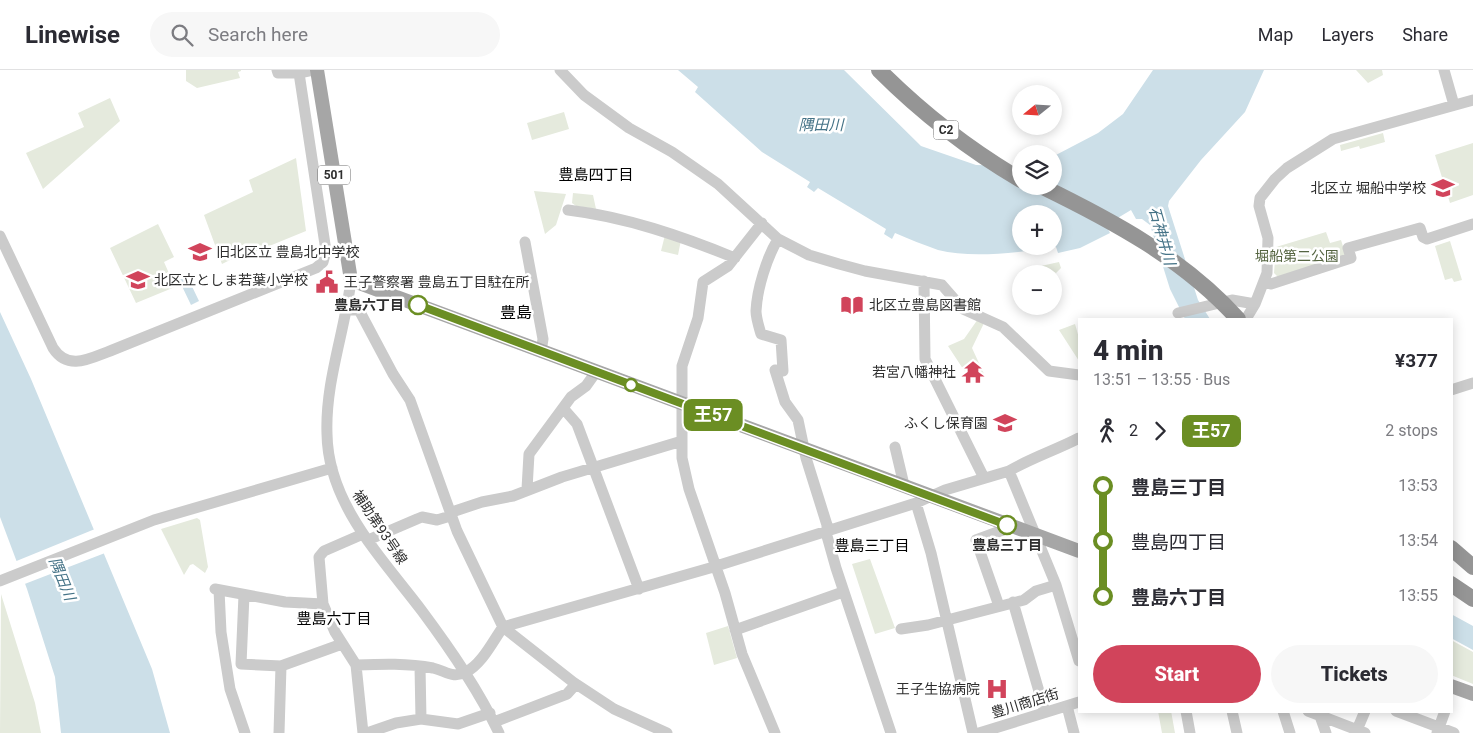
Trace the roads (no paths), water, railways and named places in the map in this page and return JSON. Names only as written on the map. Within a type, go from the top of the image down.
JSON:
[{"type":"highway","name":"C2","points":[[879,70],[953,136],[984,158],[1012,173]]},
{"type":"highway","name":"C2","points":[[884,70],[954,134],[1012,172]]},
{"type":"highway","points":[[1052,195],[1125,232],[1157,253],[1198,286],[1227,318]]},
{"type":"highway","points":[[1059,195],[1127,230],[1159,250],[1199,281],[1237,318]]},
{"type":"highway","points":[[1453,550],[1473,567]]},
{"type":"highway","points":[[1453,564],[1473,579]]},
{"type":"highway","points":[[1453,579],[1473,593]]},
{"type":"highway","points":[[1453,585],[1473,600]]},
{"type":"main road","name":"501","points":[[315,70],[351,280]]},
{"type":"main road","points":[[351,280],[1078,551]]},
{"type":"main road","points":[[1453,687],[1473,694]]},
{"type":"main road","points":[[1453,696],[1473,702]]},
{"type":"street","points":[[277,70],[278,73],[285,74],[315,70]]},
{"type":"street","points":[[560,70],[584,95],[629,128],[672,152],[718,184],[778,239],[809,255],[839,264],[874,273],[945,286],[963,309],[1003,327],[1049,371],[1078,376]]},
{"type":"street","points":[[1444,70],[1454,105]]},
{"type":"street","points":[[0,236],[56,353],[67,361],[79,362],[110,351],[316,268],[323,262],[326,251],[299,73]]},
{"type":"street","points":[[1247,318],[1267,273],[1268,238],[1258,206],[1260,198],[1275,179],[1326,142],[1473,100]]},
{"type":"street","points":[[568,210],[629,221],[686,239],[735,258]]},
{"type":"street","points":[[762,223],[735,258],[725,268],[703,282],[698,318],[682,366],[682,458],[689,489],[716,566],[742,654],[775,733]]},
{"type":"street","points":[[1264,282],[1271,284],[1351,258],[1348,248],[1420,228],[1422,237],[1427,239],[1473,224]]},
{"type":"street","points":[[778,239],[770,252],[756,312],[761,334],[780,340],[783,371],[775,370],[785,402],[798,420],[843,592],[891,733]]},
{"type":"street","points":[[525,242],[543,339],[542,352]]},
{"type":"street","name":"補助第93号線","points":[[351,280],[328,409],[326,433],[332,468],[343,500],[366,537],[466,673],[494,723]]},
{"type":"street","points":[[924,281],[925,359],[984,478]]},
{"type":"street","points":[[1178,313],[1232,300],[1254,304]]},
{"type":"street","points":[[347,310],[359,310],[393,374],[410,400],[451,514],[503,627],[576,684],[614,709],[667,733]]},
{"type":"street","points":[[527,489],[529,454],[571,397],[586,386],[596,372]]},
{"type":"street","points":[[1453,389],[1473,383]]},
{"type":"street","points":[[563,408],[577,424],[639,589]]},
{"type":"street","points":[[356,665],[404,664],[436,669],[453,675],[466,673],[473,667],[503,627],[716,566],[916,503],[932,495],[1009,471],[1023,462],[1062,448],[1078,439]]},
{"type":"street","points":[[362,733],[356,665],[342,644],[323,604],[320,553],[417,518],[437,520],[482,502],[513,496],[527,489],[593,467],[682,441]]},
{"type":"street","points":[[894,447],[904,485]]},
{"type":"street","points":[[2,581],[115,535],[202,505],[332,468]]},
{"type":"street","points":[[1009,471],[1056,585],[1078,658]]},
{"type":"street","points":[[916,503],[973,733]]},
{"type":"street","points":[[999,606],[976,540],[1003,530],[1007,525]]},
{"type":"street","points":[[901,629],[946,621],[1024,600],[1036,591],[1056,585]]},
{"type":"street","points":[[245,733],[230,689],[221,632],[217,590],[285,602],[323,604]]},
{"type":"street","points":[[735,630],[843,592]]},
{"type":"street","points":[[244,595],[241,664],[281,666],[342,644]]},
{"type":"street","points":[[1013,602],[1045,712]]},
{"type":"street","points":[[278,733],[281,666]]},
{"type":"street","points":[[420,666],[421,719]]},
{"type":"street","points":[[368,733],[396,723],[421,719],[458,724],[494,723],[567,694],[576,684]]},
{"type":"street","name":"豊川商店街","points":[[979,733],[996,731],[1045,712],[1078,702]]},
{"type":"street","points":[[1066,706],[1074,733]]},
{"type":"street","points":[[1186,713],[1190,733]]},
{"type":"street","points":[[1232,713],[1236,733]]},
{"type":"street","points":[[1283,713],[1290,733]]},
{"type":"street","points":[[1313,713],[1360,732],[1365,713]]},
{"type":"street","points":[[1400,713],[1438,730],[1454,733]]},
{"type":"street","points":[[1438,730],[1444,713]]},
{"type":"street","points":[[1320,716],[1326,733]]},
{"type":"water","name":"隅田川","points":[[678,70],[844,70],[921,146],[976,165],[1012,166],[1012,195],[1062,195],[1062,152],[1098,133],[1123,114],[1153,70],[1264,70],[1245,112],[1201,160],[1169,201],[1168,206],[1198,300],[1209,318],[1184,318],[1170,289],[1150,225],[1142,219],[1136,219],[1131,210],[1106,225],[1110,233],[1080,248],[1062,252],[1062,205],[1012,205],[1012,253],[952,253],[938,250],[895,233],[892,239],[884,234],[886,229],[818,188],[814,192],[807,187],[810,182],[762,152],[695,92],[698,87]]},
{"type":"water","points":[[187,276],[199,301],[191,305],[179,280]]},
{"type":"water","name":"隅田川","points":[[0,312],[31,379],[152,669],[170,733],[61,733],[55,677],[27,589],[0,517]]},
{"type":"water","points":[[1453,615],[1473,626],[1473,650],[1453,639]]},
{"type":"place","name":"北区立 堀船中学校","points":[[1443,188]]},
{"type":"place","name":"旧北区立 豊島北中学校","points":[[200,252]]},
{"type":"place","name":"北区立としま若葉小学校","points":[[138,280]]},
{"type":"place","name":"王子警察署 豊島五丁目駐在所","points":[[327,282]]},
{"type":"place","name":"豊島六丁目","points":[[418,305]]},
{"type":"place","name":"北区立豊島図書館","points":[[852,305]]},
{"type":"place","name":"若宮八幡神社","points":[[973,372]]},
{"type":"place","name":"ふくし保育園","points":[[1005,423]]},
{"type":"place","name":"豊島三丁目","points":[[1007,525]]},
{"type":"place","name":"王子生協病院","points":[[997,689]]},
{"type":"district","name":"豊島四丁目","points":[[596,175]]},
{"type":"district","name":"豊島","points":[[516,312]]},
{"type":"district","name":"豊島三丁目","points":[[872,546]]},
{"type":"district","name":"豊島六丁目","points":[[334,619]]},
{"type":"water label","name":"石神井川","points":[[1162,236]]},
{"type":"park label","name":"堀船第二公園","points":[[1297,256]]}]
